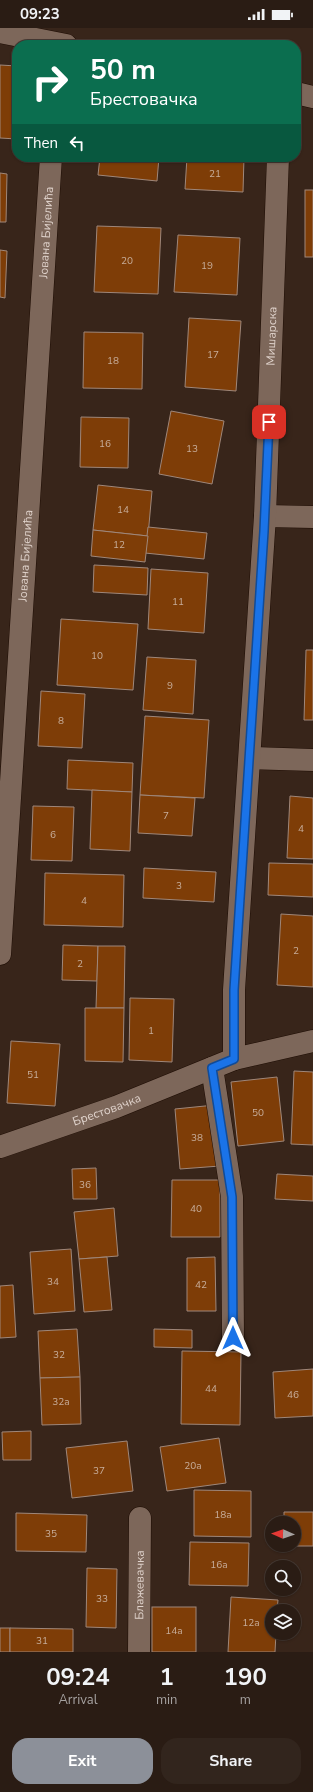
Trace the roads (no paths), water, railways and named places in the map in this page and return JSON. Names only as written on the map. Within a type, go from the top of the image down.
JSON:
[{"type":"street","points":[[0,32],[41,40]]},
{"type":"street","points":[[301,94],[313,97]]},
{"type":"street","name":"Јована Бијелића","points":[[0,954],[51,162]]},
{"type":"street","name":"Мишарска","points":[[234,1059],[234,990],[265,516],[278,162]]},
{"type":"street","points":[[265,516],[313,517]]},
{"type":"street","points":[[250,758],[313,760]]},
{"type":"street","name":"Брестовачка","points":[[0,1147],[116,1107],[234,1059],[313,1041]]},
{"type":"street","points":[[212,1068],[232,1197],[233,1338]]},
{"type":"street","name":"Блажевачка","points":[[139,1652],[140,1518]]}]
